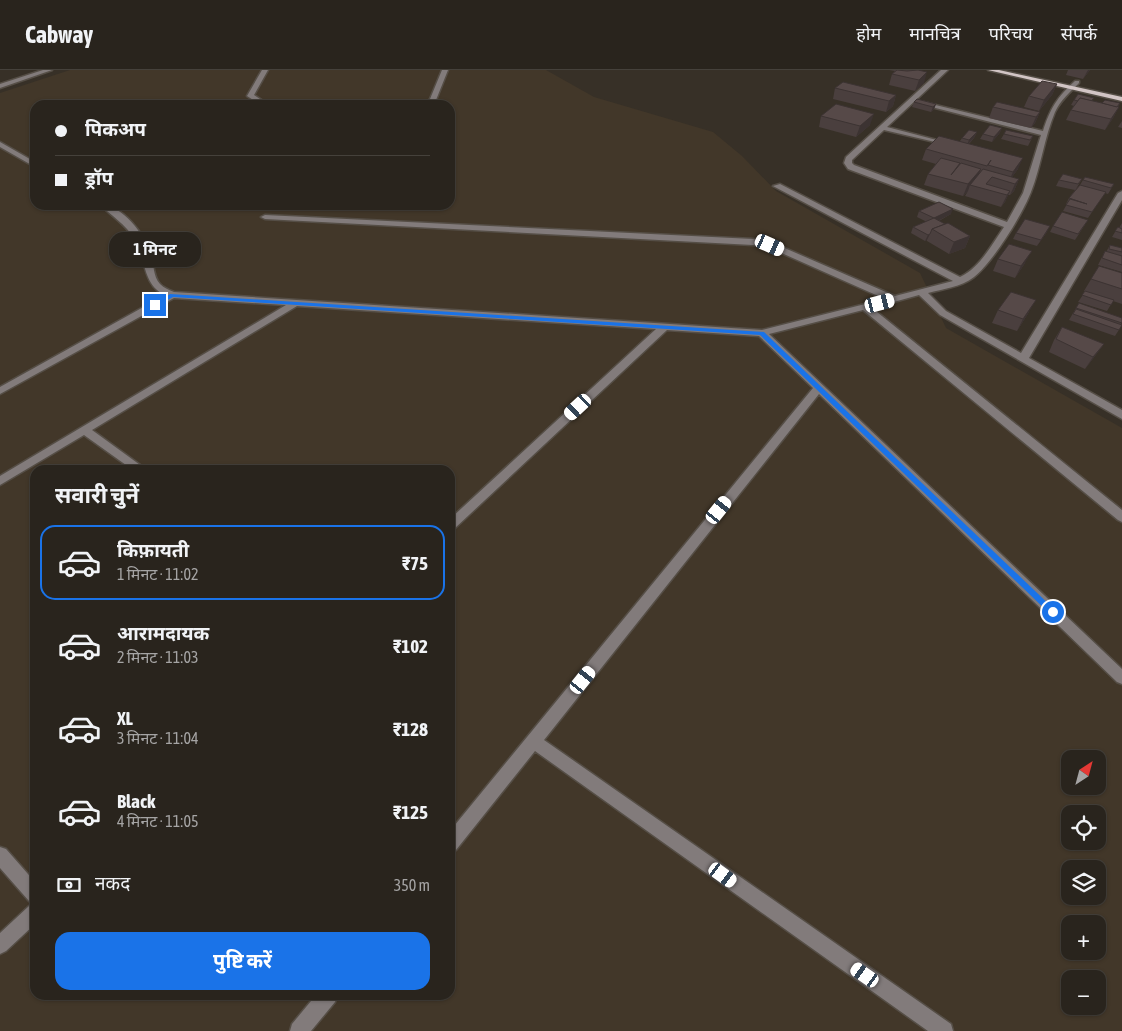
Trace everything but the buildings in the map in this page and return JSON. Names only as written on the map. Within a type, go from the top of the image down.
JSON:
[{"type":"main road","points":[[991,70],[1122,92]]},
{"type":"main road","points":[[1023,70],[1122,99]]},
{"type":"street","points":[[25,70],[36,74]]},
{"type":"street","points":[[0,86],[49,70]]},
{"type":"street","points":[[257,100],[250,96],[265,70]]},
{"type":"street","points":[[433,100],[445,70]]},
{"type":"street","points":[[945,70],[849,159],[848,163],[851,167],[1009,226]]},
{"type":"street","points":[[112,210],[131,228],[143,246],[155,285],[162,292],[172,295],[762,333],[921,292],[960,281],[970,276],[984,264],[1009,226],[1027,193],[1052,112],[1063,95],[1074,85]]},
{"type":"street","points":[[912,101],[1045,134]]},
{"type":"street","points":[[883,128],[959,147]]},
{"type":"street","points":[[0,144],[30,162]]},
{"type":"street","points":[[1026,164],[1036,167]]},
{"type":"street","points":[[778,186],[960,281]]},
{"type":"street","points":[[1023,359],[1122,193]]},
{"type":"street","points":[[265,217],[753,242],[770,245],[894,299]]},
{"type":"street","points":[[921,292],[943,313],[1122,415]]},
{"type":"street","points":[[0,391],[172,295]]},
{"type":"street","points":[[0,481],[294,304]]},
{"type":"street","points":[[865,307],[1122,517]]},
{"type":"street","points":[[455,521],[664,327]]},
{"type":"street","points":[[762,333],[1122,678]]},
{"type":"street","points":[[455,838],[818,387]]},
{"type":"street","points":[[84,430],[134,465]]},
{"type":"street","points":[[533,741],[944,1031]]},
{"type":"street","points":[[0,855],[30,889]]},
{"type":"street","points":[[0,945],[30,917]]},
{"type":"street","points":[[299,1031],[324,1000]]},
{"type":"shaded area","points":[[70,70],[546,70],[594,97],[713,132],[742,156],[776,191],[920,273],[946,328],[1122,428],[1122,1031],[0,1031],[0,93]]},
{"type":"route","points":[[155,305],[172,295],[762,333],[1053,612]]}]
